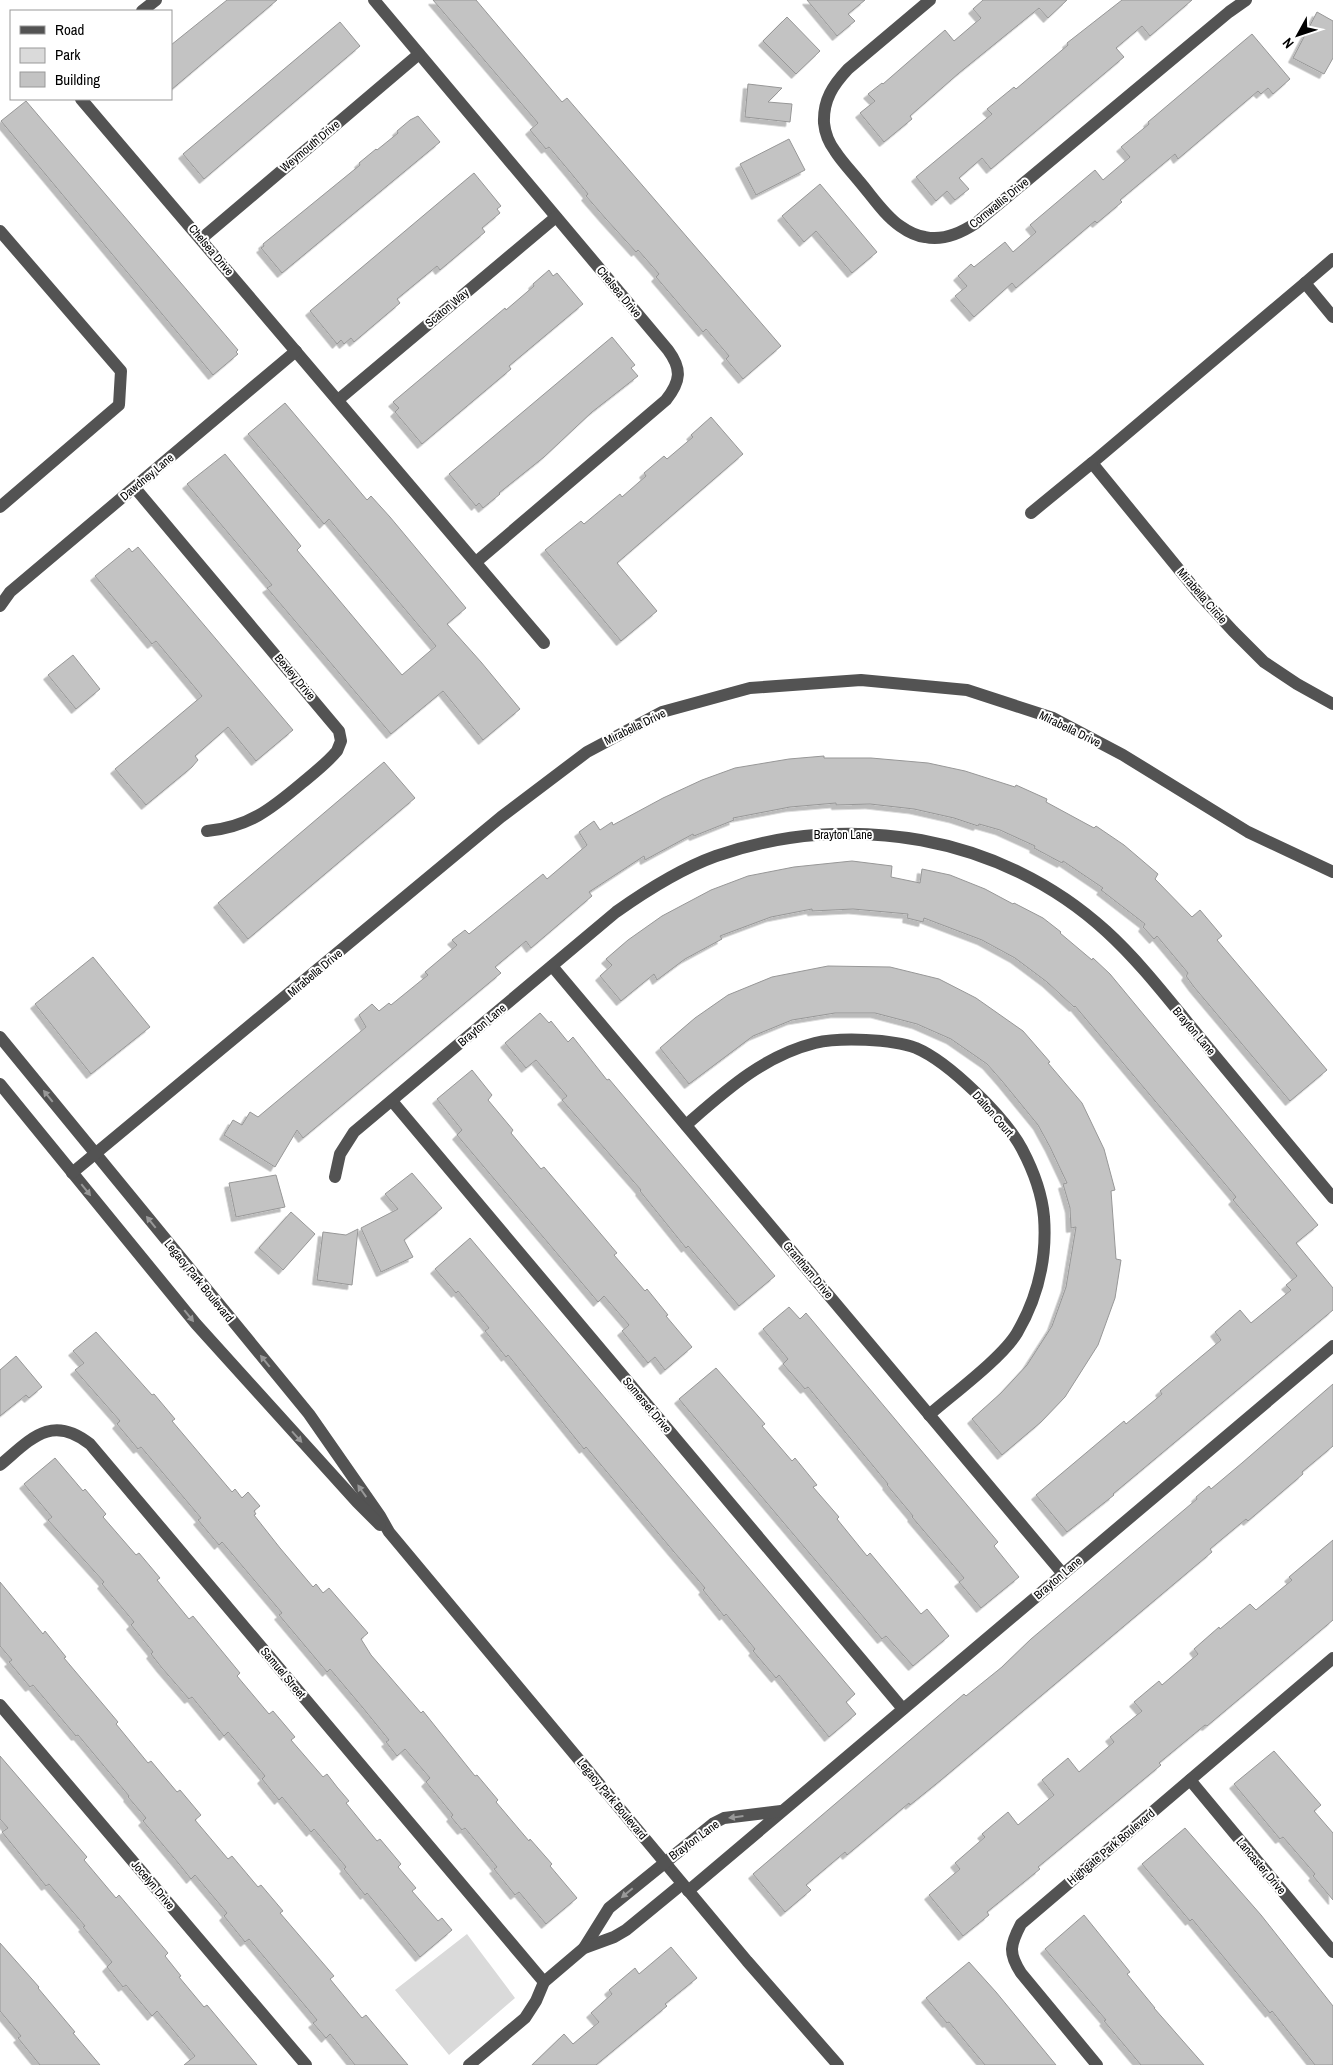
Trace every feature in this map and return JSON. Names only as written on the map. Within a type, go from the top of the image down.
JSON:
[{"type":"street","points":[[143,10],[156,0]]},
{"type":"street","name":"Chelsea Drive","points":[[374,0],[668,350],[678,369],[678,380],[674,391],[666,400],[476,562]]},
{"type":"street","name":"Cornwallis Drive","points":[[930,0],[848,68],[828,95],[824,109],[824,125],[828,140],[836,153],[889,217],[912,233],[925,238],[939,238],[964,231],[976,223],[1214,24],[1246,0]]},
{"type":"street","name":"Weymouth Drive","points":[[201,239],[419,54]]},
{"type":"street","name":"Chelsea Drive","points":[[82,100],[544,643]]},
{"type":"street","name":"Scaton Way","points":[[338,400],[556,217]]},
{"type":"street","points":[[0,231],[120,371],[119,405],[0,507]]},
{"type":"street","points":[[1031,513],[1333,259]]},
{"type":"street","points":[[1305,283],[1333,317]]},
{"type":"street","name":"Dawdney Lane","points":[[0,606],[10,592],[296,351]]},
{"type":"street","name":"Mirabella Circle","points":[[1092,463],[1199,594],[1233,632],[1264,662],[1297,684],[1333,704]]},
{"type":"street","name":"Bexley Drive","points":[[135,488],[333,722],[340,736],[341,741],[337,752],[330,760],[271,809],[240,825],[223,830],[207,831]]},
{"type":"street","name":"Mirabella Drive","points":[[72,1173],[501,817],[587,752],[662,712],[750,688],[861,680],[968,690],[1053,718],[1123,755],[1248,832],[1333,872]]},
{"type":"street","name":"Brayton Lane","points":[[335,1178],[340,1154],[354,1132],[616,912],[691,867],[741,848],[818,833],[846,833],[909,838],[948,846],[994,861],[1024,875],[1062,897],[1105,930],[1141,967],[1333,1198]]},
{"type":"street","name":"Grantham Drive","points":[[552,966],[1063,1574]]},
{"type":"street","name":"Legacy Park Boulevard","points":[[0,1037],[309,1414],[380,1516],[389,1532],[685,1887],[838,2065]]},
{"type":"street","name":"Dalton Court","points":[[686,1125],[734,1084],[764,1063],[816,1043],[852,1040],[885,1041],[916,1048],[949,1069],[970,1087],[1003,1123],[1021,1148],[1035,1179],[1044,1215],[1044,1248],[1040,1277],[1030,1307],[1016,1334],[995,1358],[929,1415]]},
{"type":"street","name":"Legacy Park Boulevard","points":[[0,1084],[196,1324],[373,1520],[389,1532]]},
{"type":"street","name":"Somerset Drive","points":[[392,1101],[903,1709]]},
{"type":"street","name":"Brayton Lane","points":[[584,1948],[614,1937],[626,1930],[784,1810],[1333,1346]]},
{"type":"street","name":"Samuel Street","points":[[0,1465],[29,1441],[49,1430],[61,1429],[72,1432],[90,1444],[544,1982]]},
{"type":"street","name":"Highgate Park Boulevard","points":[[1097,2065],[1021,1974],[1014,1962],[1011,1950],[1013,1938],[1021,1924],[1333,1658]]},
{"type":"street","name":"Jocelyn Drive","points":[[0,1705],[306,2065]]},
{"type":"street","name":"Lancaster Drive","points":[[1190,1780],[1333,1952]]},
{"type":"street","name":"Brayton Lane","points":[[584,1948],[609,1908],[714,1823],[724,1818],[784,1810]]},
{"type":"street","points":[[469,2065],[525,2018],[536,2002],[544,1982],[584,1948]]},
{"type":"green space","points":[[467,1934],[515,1998],[449,2055],[395,1990]]},
{"type":"building","points":[[227,0],[277,0],[172,89],[172,44]]},
{"type":"building","points":[[433,0],[476,0],[562,102],[567,98],[781,346],[743,379],[726,359],[729,356],[706,329],[703,332],[656,277],[659,274],[638,250],[636,252],[586,196],[588,194],[549,147],[546,149],[530,130],[538,123]]},
{"type":"building","points":[[807,0],[865,0],[848,14],[855,21],[837,36]]},
{"type":"building","points":[[983,0],[1067,0],[1048,18],[1039,8],[959,73],[910,116],[912,119],[884,142],[860,113],[875,101],[868,94],[883,84],[945,30],[954,41],[981,18],[973,9]]},
{"type":"building","points":[[1122,0],[1192,0],[1150,36],[1142,26],[1116,48],[1124,57],[991,169],[982,158],[959,178],[969,189],[955,200],[947,191],[936,201],[916,177],[992,114],[987,109],[1014,87],[1016,89],[1068,45],[1067,43]]},
{"type":"building","points":[[1317,12],[1333,21],[1333,58],[1324,74],[1293,58]]},
{"type":"building","points":[[787,17],[820,51],[796,74],[763,41]]},
{"type":"building","points":[[340,22],[360,46],[204,179],[183,154]]},
{"type":"building","points":[[1252,34],[1290,79],[1273,94],[1268,88],[1261,94],[1258,91],[1178,159],[1175,154],[1120,200],[1122,202],[1097,223],[1095,221],[1016,288],[1012,283],[974,317],[955,296],[967,286],[958,276],[971,264],[974,267],[1005,242],[1013,252],[1036,232],[1030,225],[1095,170],[1103,180],[1130,157],[1121,147]]},
{"type":"building","points":[[748,84],[782,88],[768,102],[792,104],[790,122],[745,117]]},
{"type":"building","points":[[26,101],[238,350],[236,352],[238,354],[213,375],[1,121]]},
{"type":"building","points":[[418,116],[440,142],[282,273],[261,248],[264,246],[263,244],[360,165],[359,163],[376,149],[398,133],[397,131],[410,120]]},
{"type":"building","points":[[789,139],[805,170],[756,195],[740,164]]},
{"type":"building","points":[[474,173],[501,206],[497,209],[500,213],[482,228],[485,232],[440,270],[437,266],[397,299],[400,303],[354,342],[351,338],[344,344],[341,340],[337,344],[310,311]]},
{"type":"building","points":[[820,184],[877,252],[852,273],[816,231],[804,242],[782,216]]},
{"type":"building","points":[[549,270],[553,276],[557,273],[583,304],[509,366],[511,369],[422,444],[395,412],[399,408],[393,402],[505,308],[506,310]]},
{"type":"building","points":[[612,337],[635,365],[631,368],[638,376],[592,412],[544,457],[483,508],[479,503],[476,506],[449,474]]},
{"type":"building","points":[[285,403],[367,500],[371,496],[390,517],[466,608],[447,624],[520,709],[483,740],[443,691],[391,734],[267,588],[272,585],[187,484],[225,454],[301,546],[297,550],[402,675],[436,646],[329,519],[324,524],[248,434]]},
{"type":"building","points":[[711,417],[743,454],[617,563],[657,611],[621,641],[545,550],[581,521],[584,524],[620,494],[622,497],[646,476],[644,473],[664,456],[667,459],[693,437],[691,435]]},
{"type":"building","points":[[138,547],[293,730],[256,761],[228,727],[195,756],[198,760],[192,767],[146,805],[115,769],[202,696],[156,641],[152,644],[95,576],[129,548],[132,552]]},
{"type":"building","points":[[73,655],[100,689],[76,709],[48,675]]},
{"type":"building","points":[[824,756],[824,758],[871,758],[928,763],[965,771],[1015,787],[1016,785],[1047,799],[1046,802],[1094,828],[1096,826],[1124,845],[1158,874],[1155,879],[1192,917],[1200,910],[1222,936],[1217,940],[1327,1070],[1290,1101],[1194,987],[1186,976],[1188,973],[1157,936],[1154,939],[1143,927],[1145,924],[1101,890],[1103,888],[1063,861],[1062,863],[1034,848],[1035,846],[1000,830],[979,824],[978,826],[954,818],[914,809],[870,804],[836,805],[836,803],[790,807],[733,818],[734,820],[694,836],[693,834],[645,860],[644,856],[589,892],[592,896],[531,948],[526,941],[495,967],[501,973],[303,1138],[297,1130],[275,1167],[224,1135],[233,1120],[242,1125],[250,1112],[258,1117],[366,1027],[359,1015],[372,1004],[379,1011],[389,1003],[391,1005],[428,975],[425,972],[457,945],[452,940],[465,930],[469,934],[543,874],[547,879],[587,845],[579,832],[594,821],[600,830],[612,822],[613,825],[663,798],[702,780],[735,768],[789,759]]},
{"type":"building","points":[[384,762],[415,798],[248,939],[218,903]]},
{"type":"building","points":[[852,861],[892,866],[891,877],[920,883],[922,869],[950,875],[1014,903],[1043,918],[1061,932],[1110,974],[1318,1225],[1296,1243],[1333,1288],[1333,1310],[1114,1495],[1067,1532],[1036,1495],[1124,1421],[1126,1424],[1162,1394],[1160,1391],[1221,1340],[1215,1332],[1240,1310],[1251,1323],[1291,1290],[1286,1285],[1297,1276],[1233,1200],[1236,1197],[1075,1006],[1015,958],[982,940],[924,918],[923,922],[907,918],[908,914],[853,909],[812,911],[812,909],[771,917],[720,936],[722,939],[685,959],[657,980],[654,974],[621,1001],[600,976],[612,965],[606,959],[628,940],[662,916],[711,890],[748,876],[794,867]]},
{"type":"building","points":[[93,957],[150,1027],[91,1074],[35,1004]]},
{"type":"building","points":[[828,966],[890,967],[939,979],[976,998],[1023,1031],[1050,1062],[1048,1063],[1082,1103],[1104,1149],[1115,1190],[1111,1191],[1116,1259],[1121,1260],[1115,1298],[1098,1345],[1065,1397],[1041,1422],[1002,1455],[972,1419],[1001,1393],[1027,1365],[1052,1326],[1066,1287],[1076,1227],[1071,1228],[1070,1208],[1063,1184],[1067,1183],[1050,1147],[1038,1125],[1002,1081],[987,1064],[951,1039],[917,1024],[875,1013],[835,1013],[792,1020],[753,1036],[689,1084],[660,1048],[695,1018],[728,995],[772,977]]},
{"type":"building","points":[[540,1013],[549,1023],[551,1021],[568,1042],[573,1037],[607,1080],[609,1079],[775,1276],[739,1306],[688,1246],[686,1248],[641,1190],[562,1100],[567,1096],[536,1060],[526,1068],[505,1043]]},
{"type":"building","points":[[472,1070],[492,1095],[488,1100],[513,1130],[511,1133],[541,1169],[544,1167],[617,1253],[614,1255],[645,1291],[647,1289],[668,1315],[666,1316],[692,1347],[665,1370],[655,1357],[648,1363],[622,1331],[629,1325],[604,1296],[598,1302],[457,1135],[462,1130],[437,1099]]},
{"type":"building","points":[[412,1173],[442,1208],[404,1240],[413,1257],[381,1272],[361,1228],[398,1209],[385,1194]]},
{"type":"building","points":[[276,1175],[285,1207],[236,1217],[229,1183]]},
{"type":"building","points":[[291,1212],[315,1234],[283,1270],[259,1248]]},
{"type":"building","points":[[358,1229],[352,1285],[317,1280],[323,1232],[346,1235]]},
{"type":"building","points":[[470,1238],[855,1694],[846,1702],[856,1714],[829,1737],[779,1675],[776,1678],[753,1651],[755,1649],[703,1590],[705,1588],[586,1447],[584,1449],[508,1355],[506,1357],[485,1331],[489,1328],[458,1291],[456,1293],[435,1269]]},
{"type":"building","points":[[789,1307],[800,1319],[806,1313],[998,1542],[994,1546],[1019,1577],[981,1608],[959,1582],[964,1578],[912,1517],[888,1484],[808,1387],[805,1389],[783,1364],[788,1359],[763,1329]]},
{"type":"building","points":[[96,1332],[152,1395],[154,1394],[175,1419],[172,1421],[232,1492],[235,1489],[242,1498],[248,1492],[260,1506],[254,1511],[256,1514],[254,1515],[280,1548],[313,1587],[316,1584],[323,1593],[329,1588],[368,1633],[361,1639],[371,1655],[421,1713],[423,1711],[475,1776],[477,1775],[498,1800],[496,1802],[529,1841],[530,1839],[552,1864],[550,1866],[577,1898],[546,1924],[519,1892],[515,1895],[494,1869],[497,1867],[465,1828],[462,1830],[451,1817],[453,1815],[426,1782],[430,1778],[405,1749],[397,1756],[386,1742],[389,1740],[363,1708],[330,1669],[327,1672],[279,1615],[282,1613],[222,1542],[219,1545],[198,1520],[201,1518],[141,1447],[138,1449],[117,1424],[120,1421],[75,1370],[84,1363],[73,1351]]},
{"type":"building","points":[[16,1356],[42,1387],[29,1398],[26,1395],[0,1416],[0,1370]]},
{"type":"building","points":[[716,1368],[765,1424],[762,1426],[792,1461],[795,1458],[817,1485],[813,1487],[839,1517],[837,1519],[867,1556],[870,1553],[921,1614],[927,1609],[949,1636],[913,1666],[886,1636],[882,1639],[679,1399]]},
{"type":"building","points":[[1333,1384],[1333,1446],[1248,1521],[1246,1519],[1210,1549],[1212,1552],[941,1780],[910,1805],[909,1803],[847,1855],[845,1852],[806,1885],[811,1890],[785,1912],[753,1874],[964,1694],[966,1696],[1002,1667],[1031,1639],[1197,1499],[1196,1497],[1209,1486],[1211,1489]]},
{"type":"building","points":[[55,1458],[83,1491],[85,1489],[106,1514],[103,1517],[136,1555],[139,1553],[160,1578],[157,1580],[189,1619],[193,1616],[240,1673],[237,1676],[269,1714],[273,1711],[295,1737],[291,1740],[323,1777],[327,1774],[349,1801],[346,1803],[377,1841],[380,1839],[401,1864],[398,1867],[416,1888],[412,1891],[438,1921],[442,1918],[452,1930],[420,1957],[367,1893],[365,1895],[344,1869],[346,1867],[314,1829],[311,1832],[282,1797],[279,1800],[262,1779],[265,1776],[228,1732],[224,1736],[192,1697],[189,1699],[162,1668],[151,1654],[153,1652],[131,1625],[134,1622],[102,1584],[104,1582],[48,1520],[52,1517],[24,1484]]},
{"type":"building","points":[[1333,1540],[1333,1620],[1207,1726],[1205,1725],[1159,1763],[1161,1765],[1038,1867],[1040,1869],[987,1912],[989,1915],[963,1936],[929,1895],[960,1869],[955,1863],[985,1837],[982,1834],[1008,1812],[1018,1825],[1054,1795],[1042,1780],[1068,1758],[1079,1772],[1114,1742],[1110,1737],[1142,1711],[1134,1702],[1159,1681],[1162,1685],[1198,1654],[1194,1649],[1219,1627],[1220,1629],[1250,1604],[1256,1610],[1292,1580],[1289,1577]]},
{"type":"building","points":[[0,1582],[43,1634],[45,1631],[66,1657],[64,1658],[118,1722],[116,1724],[148,1763],[151,1761],[177,1792],[180,1790],[201,1815],[195,1820],[228,1859],[232,1856],[258,1887],[261,1885],[283,1911],[280,1913],[334,1976],[330,1979],[362,2018],[366,2015],[408,2065],[355,2065],[330,2034],[326,2038],[313,2023],[317,2020],[249,1939],[245,1942],[224,1916],[227,1913],[195,1875],[191,1879],[143,1821],[146,1818],[129,1796],[78,1735],[76,1736],[33,1685],[30,1687],[9,1662],[12,1660],[0,1646]]},
{"type":"building","points":[[1274,1751],[1321,1805],[1314,1811],[1333,1833],[1333,1900],[1313,1876],[1315,1874],[1283,1837],[1280,1839],[1234,1784]]},
{"type":"building","points":[[0,1756],[87,1857],[84,1860],[116,1898],[119,1895],[168,1953],[165,1956],[181,1976],[179,1977],[204,2007],[207,2005],[257,2065],[184,2065],[195,2056],[157,2011],[152,2016],[126,1985],[123,1987],[107,1967],[112,1962],[83,1927],[85,1926],[49,1884],[46,1886],[2,1832],[8,1828],[0,1819]]},
{"type":"building","points":[[1185,1828],[1261,1915],[1333,2006],[1333,2065],[1315,2065],[1272,2011],[1270,2013],[1192,1919],[1190,1921],[1142,1864]]},
{"type":"building","points":[[1084,1915],[1130,1972],[1127,1974],[1154,2008],[1204,2065],[1141,2065],[1104,2021],[1106,2020],[1045,1949]]},
{"type":"building","points":[[0,1943],[39,1987],[75,2032],[73,2033],[100,2065],[40,2065],[18,2038],[21,2036],[0,2011]]},
{"type":"building","points":[[671,1947],[697,1978],[665,2004],[667,2006],[596,2065],[532,2065],[564,2034],[573,2044],[599,2022],[591,2013],[612,1994],[609,1990],[635,1968],[639,1974]]},
{"type":"building","points":[[969,1962],[1056,2065],[985,2065],[949,2022],[947,2023],[926,1998]]}]
